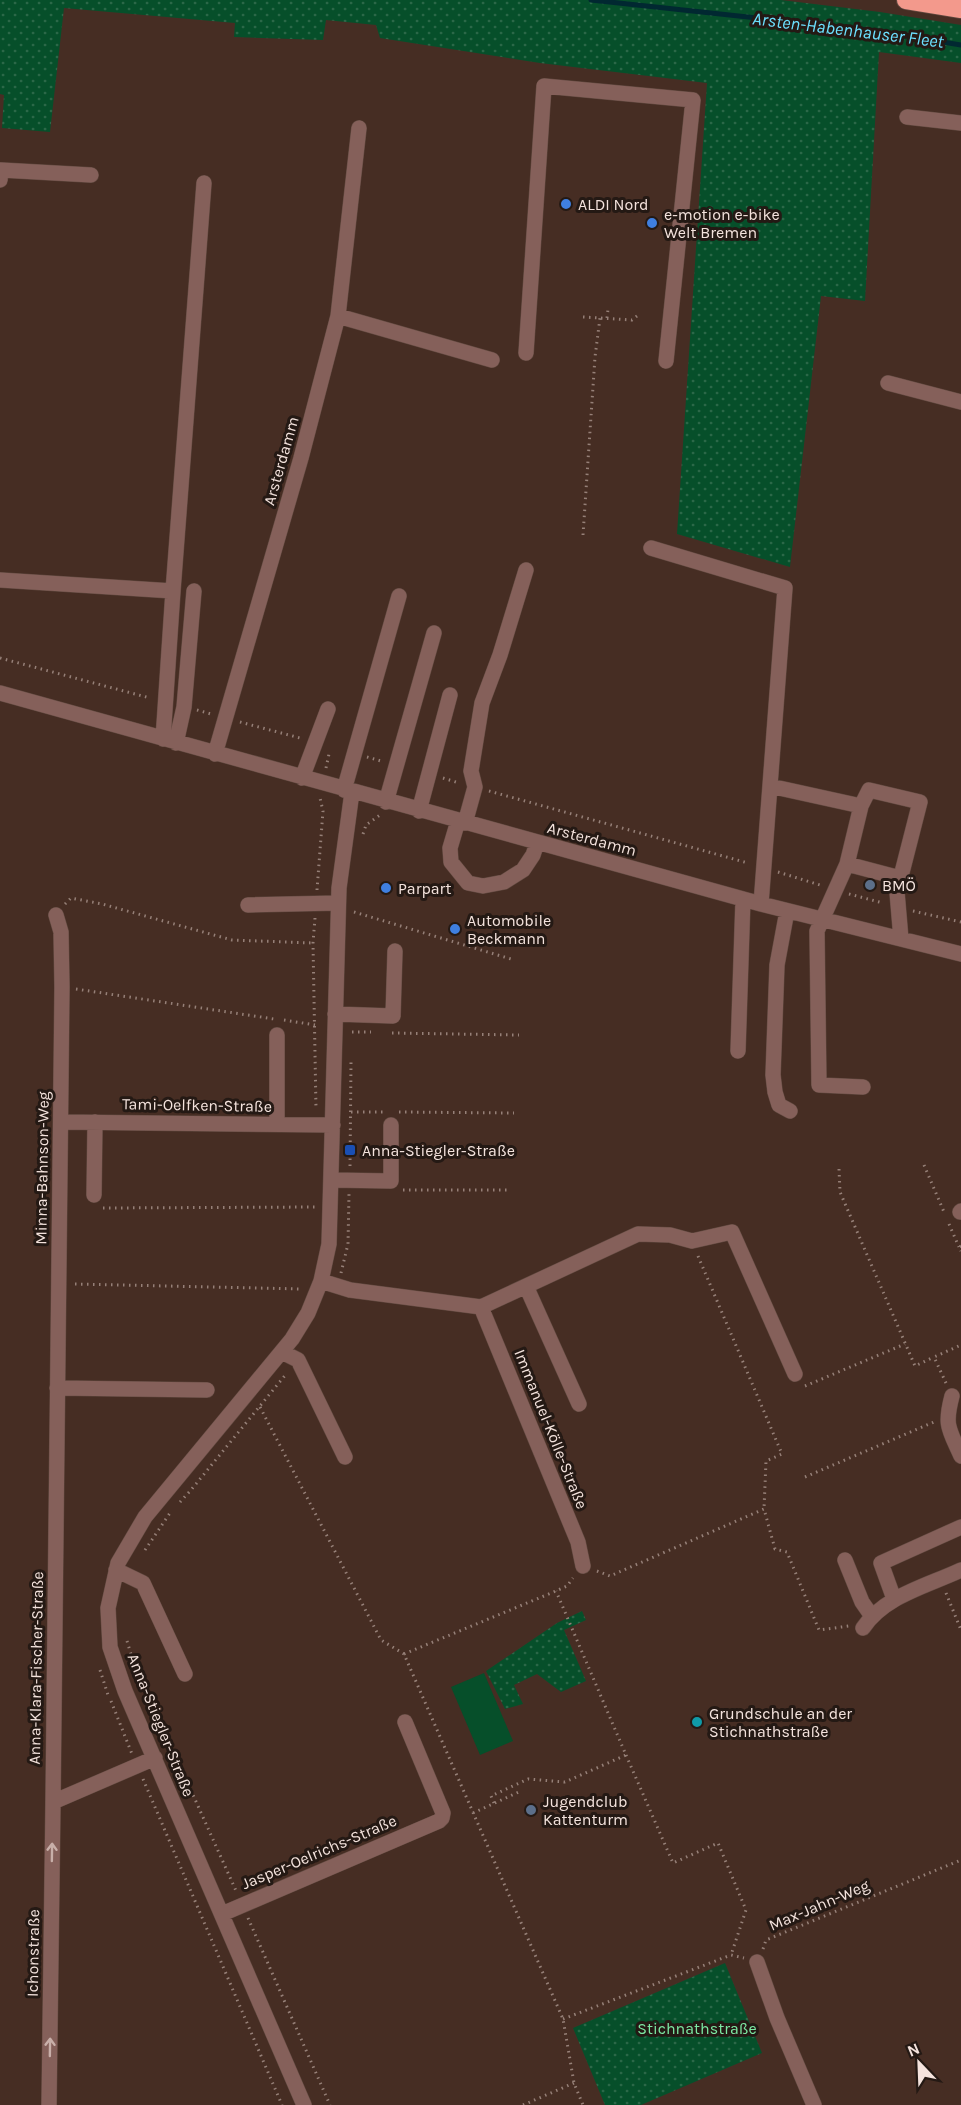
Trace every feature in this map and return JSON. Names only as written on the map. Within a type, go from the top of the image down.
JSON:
[{"type":"highway","points":[[906,0],[961,9]]},
{"type":"street","points":[[526,352],[544,86],[693,100],[666,361]]},
{"type":"street","points":[[907,117],[961,123]]},
{"type":"street","name":"Arsterdamm","points":[[215,754],[301,458],[338,316],[360,129]]},
{"type":"street","points":[[0,180],[1,170],[91,175]]},
{"type":"street","points":[[169,741],[173,591],[204,183]]},
{"type":"street","points":[[338,316],[492,360]]},
{"type":"street","points":[[888,383],[961,402]]},
{"type":"street","points":[[651,548],[785,588],[761,904]]},
{"type":"street","points":[[526,570],[500,655],[482,703],[471,771],[475,787],[450,848],[451,862],[468,883],[483,886],[504,882],[523,870],[533,855],[537,843]]},
{"type":"street","points":[[0,580],[173,591]]},
{"type":"street","points":[[169,741],[184,707],[194,591]]},
{"type":"street","name":"Anna-Stiegler-Straße","points":[[304,2105],[125,1690],[110,1647],[108,1608],[123,1573],[118,1563],[146,1517],[292,1339],[308,1314],[321,1281],[329,1244],[338,903],[348,791],[399,596]]},
{"type":"street","points":[[385,801],[434,633]]},
{"type":"street","name":"Arsterdamm","points":[[0,693],[761,904],[961,954]]},
{"type":"street","points":[[419,811],[450,695]]},
{"type":"street","points":[[302,778],[328,709]]},
{"type":"street","points":[[770,786],[861,806]]},
{"type":"street","points":[[863,1087],[819,1085],[818,931],[821,919],[847,864],[861,806],[869,790],[920,802],[897,892],[901,939]]},
{"type":"street","points":[[847,864],[900,878]]},
{"type":"street","points":[[738,1051],[743,899]]},
{"type":"street","points":[[248,905],[338,903]]},
{"type":"street","points":[[787,911],[777,965],[773,1075],[774,1092],[779,1105],[790,1111]]},
{"type":"street","name":"Minna-Bahnson-Weg","points":[[56,915],[61,932],[63,987],[57,1423]]},
{"type":"street","points":[[335,1014],[393,1017],[395,951]]},
{"type":"street","points":[[277,1035],[277,1124]]},
{"type":"street","name":"Tami-Oelfken-Straße","points":[[61,1122],[333,1125]]},
{"type":"street","points":[[93,1202],[94,1122]]},
{"type":"street","points":[[332,1180],[391,1181],[391,1125]]},
{"type":"street","points":[[321,1281],[350,1290],[481,1307],[639,1234],[670,1235],[692,1241],[732,1232],[795,1374]]},
{"type":"street","points":[[526,1286],[579,1404]]},
{"type":"street","name":"Immanuel-Kölle-Straße","points":[[481,1307],[578,1542],[583,1566]]},
{"type":"street","points":[[282,1352],[298,1360],[345,1457]]},
{"type":"street","points":[[57,1388],[207,1390]]},
{"type":"street","points":[[952,1396],[947,1416],[948,1426],[961,1456]]},
{"type":"street","name":"Anna-Klara-Fischer-Straße","points":[[53,1802],[57,1423]]},
{"type":"street","points":[[894,1599],[881,1563],[961,1527]]},
{"type":"street","points":[[845,1560],[867,1621],[894,1599],[961,1570]]},
{"type":"street","points":[[123,1573],[143,1583],[185,1674]]},
{"type":"street","name":"Jasper-Oelrichs-Straße","points":[[222,1914],[442,1818],[443,1813],[405,1722]]},
{"type":"street","points":[[53,1802],[154,1758]]},
{"type":"street","name":"Ichonstraße","points":[[49,2105],[53,1802]]},
{"type":"street","points":[[757,1962],[777,2018],[814,2105]]},
{"type":"path","points":[[607,318],[608,309]]},
{"type":"path","points":[[583,317],[632,320],[637,316]]},
{"type":"path","points":[[583,535],[594,357],[600,318]]},
{"type":"path","points":[[316,1125],[313,943],[323,811],[320,799],[331,747]]},
{"type":"path","points":[[361,843],[366,825],[380,815],[385,801]]},
{"type":"path","points":[[56,915],[71,898],[102,904],[232,940],[313,943]]},
{"type":"path","points":[[353,923],[354,912],[511,959]]},
{"type":"path","points":[[63,987],[315,1025]]},
{"type":"path","points":[[352,1015],[352,1032],[373,1032]]},
{"type":"path","points":[[383,1033],[519,1035]]},
{"type":"path","points":[[338,1286],[348,1244],[351,1055]]},
{"type":"path","points":[[351,1112],[514,1113]]},
{"type":"path","points":[[924,1165],[960,1248]]},
{"type":"path","points":[[839,1168],[840,1192],[915,1366],[961,1345]]},
{"type":"path","points":[[395,1190],[509,1190]]},
{"type":"path","points":[[93,1202],[317,1207]]},
{"type":"path","points":[[692,1241],[782,1454],[766,1461],[764,1509],[775,1550],[787,1552],[819,1630],[867,1621]]},
{"type":"path","points":[[58,1284],[307,1289],[300,1299]]},
{"type":"path","points":[[795,1374],[801,1388],[905,1344]]},
{"type":"path","points":[[934,1357],[952,1396]]},
{"type":"path","points":[[123,1573],[174,1508],[298,1360]]},
{"type":"path","points":[[805,1477],[947,1416]]},
{"type":"path","points":[[404,1654],[567,1586],[583,1566],[610,1576],[764,1509]]},
{"type":"path","points":[[940,1580],[961,1630]]},
{"type":"path","points":[[556,1591],[672,1863],[718,1843],[746,1910],[732,1955]]},
{"type":"path","points":[[126,1639],[133,1661],[330,2105]]},
{"type":"path","points":[[494,1803],[491,1797],[528,1779],[565,1782],[626,1755]]},
{"type":"path","points":[[473,1813],[521,1791]]},
{"type":"path","name":"Max-Jahn-Weg","points":[[757,1962],[766,1940],[961,1860]]},
{"type":"path","points":[[563,2019],[732,1955],[757,1962]]},
{"type":"path","points":[[523,2105],[574,2083],[583,2105]]},
{"type":"green space","points":[[0,0],[781,0],[961,25],[961,63],[879,52],[865,301],[821,296],[790,567],[677,534],[707,83],[540,63],[380,38],[376,25],[326,20],[323,40],[234,37],[235,23],[64,8],[50,132],[2,128],[4,95],[0,94]]},
{"type":"green space","points":[[582,1611],[586,1620],[564,1630],[586,1681],[561,1692],[537,1674],[514,1685],[523,1704],[505,1709],[486,1671],[557,1623]]},
{"type":"green space","points":[[484,1673],[513,1741],[480,1755],[451,1687]]},
{"type":"green space","name":"Stichnathstraße","points":[[725,1963],[762,2053],[641,2105],[605,2105],[573,2028]]},
{"type":"waterway","name":"Arsten-Habenhauser Fleet","points":[[591,0],[877,31],[961,45]]},
{"type":"place","name":"ALDI Nord","points":[[566,204]]},
{"type":"place","name":"e-motion e-bike Welt Bremen","points":[[652,223]]},
{"type":"place","name":"BMÖ","points":[[870,885]]},
{"type":"place","name":"Parpart","points":[[386,888]]},
{"type":"place","name":"Automobile Beckmann","points":[[455,929]]},
{"type":"place","name":"Anna-Stiegler-Straße","points":[[350,1150]]},
{"type":"place","name":"Grundschule an der Stichnathstraße","points":[[697,1722]]},
{"type":"place","name":"Jugendclub Kattenturm","points":[[531,1810]]}]
